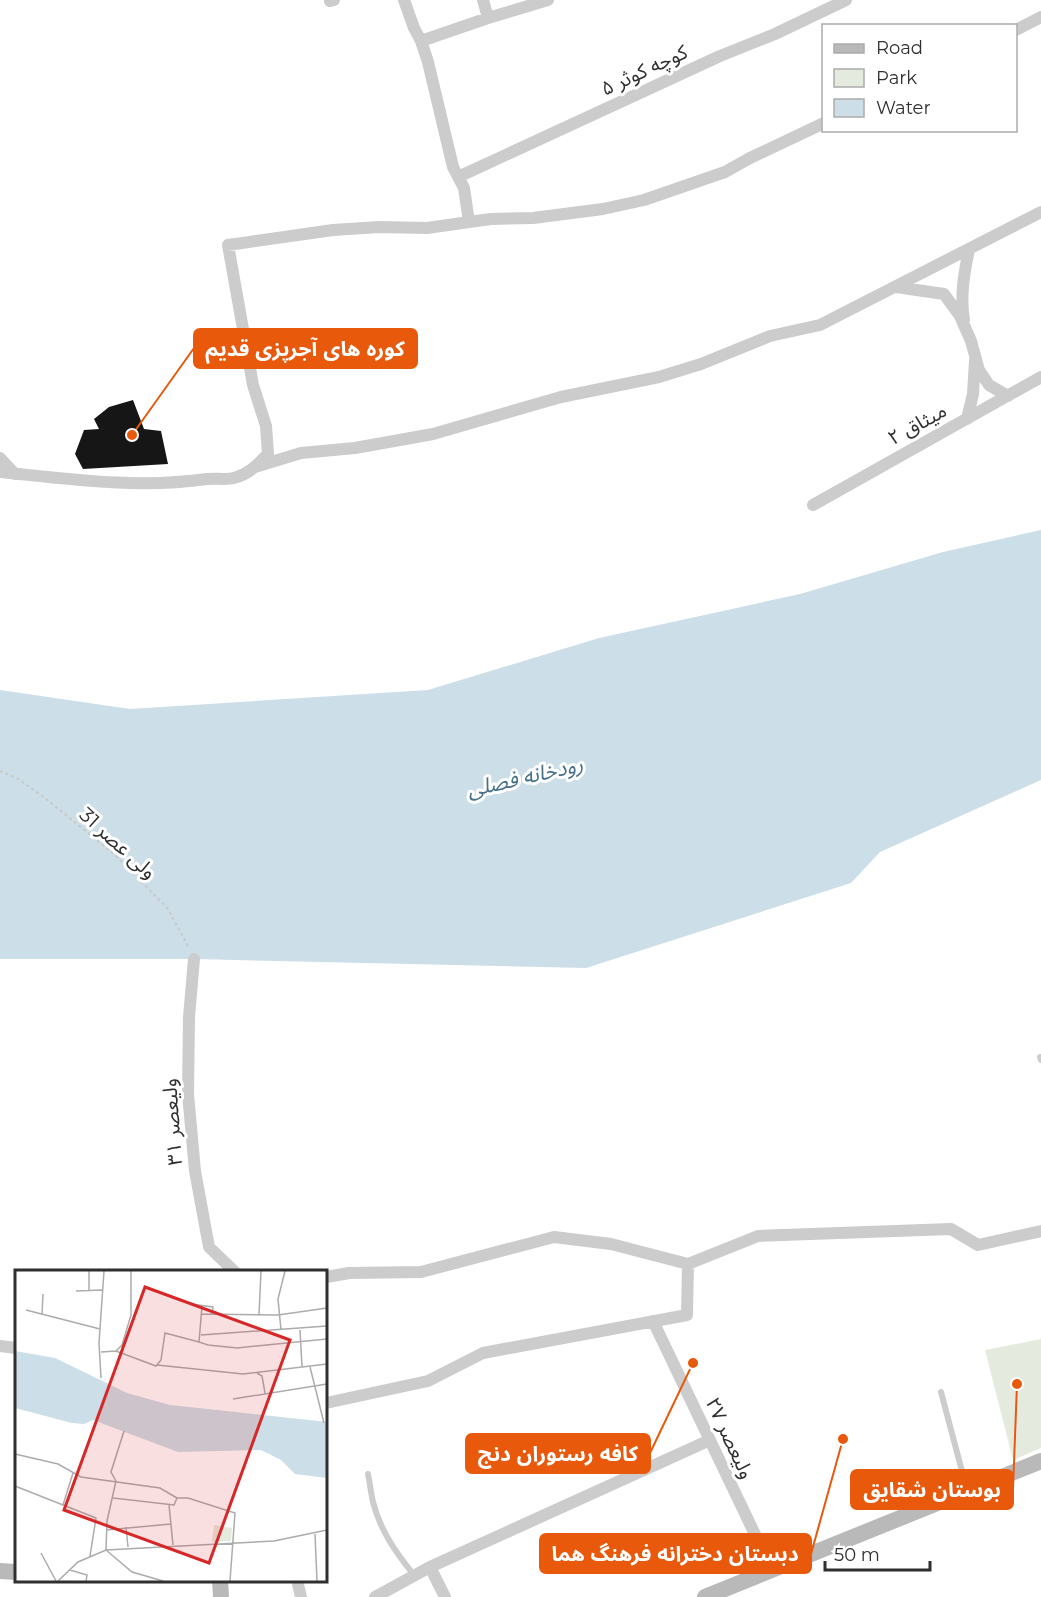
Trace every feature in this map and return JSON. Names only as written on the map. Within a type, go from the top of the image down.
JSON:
[{"type":"main road","points":[[705,1597],[1041,1461]]},
{"type":"main road","points":[[0,1571],[15,1572]]},
{"type":"main road","points":[[220,1582],[221,1597]]},
{"type":"street","points":[[404,0],[421,41],[453,167],[464,188],[469,222]]},
{"type":"street","points":[[483,0],[488,18]]},
{"type":"street","points":[[421,41],[548,0]]},
{"type":"street","name":"کوچه کوثر ۵","points":[[458,177],[846,0]]},
{"type":"street","points":[[1017,29],[1041,17]]},
{"type":"street","points":[[0,472],[128,484],[178,483],[213,478],[233,478],[255,467],[268,454],[266,426],[254,385],[228,245],[333,230],[380,227],[427,228],[491,219],[533,218],[603,210],[644,200],[725,172],[822,124]]},
{"type":"street","points":[[255,467],[301,453],[355,448],[433,434],[561,397],[659,377],[770,336],[820,326],[1041,212]]},
{"type":"street","points":[[965,327],[962,285],[969,249]]},
{"type":"street","points":[[895,287],[944,294],[960,316],[971,341],[979,370],[989,385],[1008,396]]},
{"type":"street","points":[[967,419],[976,356]]},
{"type":"street","name":"میثاق ۲","points":[[813,505],[1041,378]]},
{"type":"street","points":[[0,458],[15,474]]},
{"type":"street","name":"ولیعصر ۳۱","points":[[194,959],[189,1017],[188,1094],[195,1171],[209,1247],[233,1270]]},
{"type":"street","points":[[327,1277],[349,1273],[421,1272],[554,1238],[611,1244],[688,1264],[758,1236],[951,1229],[978,1245],[1041,1231]]},
{"type":"street","points":[[327,1403],[428,1381],[483,1353],[687,1315],[688,1264]]},
{"type":"street","name":"ولیعصر ۲۷","points":[[653,1321],[772,1570]]},
{"type":"street","points":[[0,1346],[15,1348]]},
{"type":"street","points":[[375,1597],[430,1567],[710,1440]]},
{"type":"street","points":[[430,1567],[445,1597]]},
{"type":"street","points":[[297,1582],[301,1597]]},
{"type":"lane","points":[[941,1392],[967,1491]]},
{"type":"lane","points":[[369,1474],[373,1502],[382,1529],[397,1554],[415,1576]]},
{"type":"path","name":"ولی عصر 31","points":[[0,771],[17,778],[45,798],[114,854],[168,909],[194,959]]},
{"type":"green space","points":[[1041,1339],[1041,1448],[1013,1460],[985,1350]]},
{"type":"water","name":"رودخانه فصلی","points":[[1041,530],[1041,780],[880,852],[851,883],[586,968],[194,959],[0,959],[0,690],[130,709],[428,690],[599,638],[800,594],[943,552]]},
{"type":"building","points":[[133,400],[144,429],[161,431],[168,464],[83,469],[75,454],[84,430],[99,429],[94,419],[109,407]]},
{"type":"place","name":"کوره های آجرپزی قدیم","points":[[132,435]]},
{"type":"place","name":"کافه رستوران دنج","points":[[693,1363]]},
{"type":"place","name":"بوستان شقایق","points":[[1017,1384]]},
{"type":"place","name":"دبستان دخترانه فرهنگ هما","points":[[843,1439]]}]
